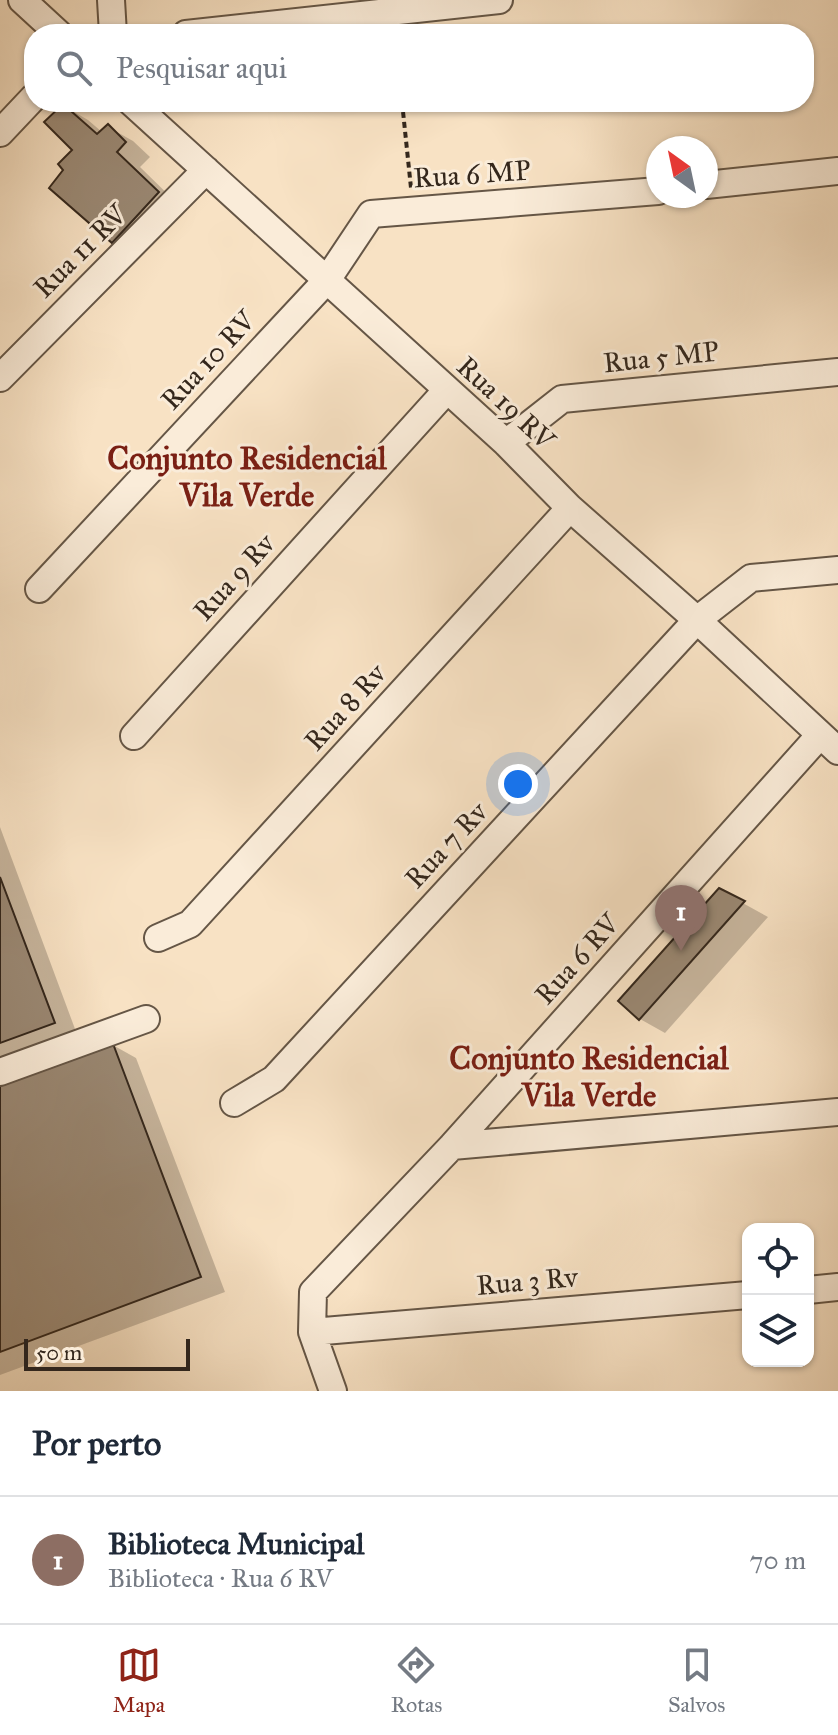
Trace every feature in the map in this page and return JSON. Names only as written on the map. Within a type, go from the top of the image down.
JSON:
[{"type":"street","points":[[22,0],[48,24]]},
{"type":"street","points":[[111,0],[112,24]]},
{"type":"street","points":[[278,24],[499,0]]},
{"type":"street","points":[[0,133],[24,108]]},
{"type":"street","name":"Rua 19 RV","points":[[142,112],[506,443],[570,508],[829,743]]},
{"type":"street","name":"Rua 11 RV","points":[[0,378],[206,170]]},
{"type":"street","points":[[718,184],[838,171]]},
{"type":"street","name":"Rua 6 MP","points":[[327,280],[371,214],[646,192]]},
{"type":"street","name":"Rua 10 RV","points":[[39,589],[327,280]]},
{"type":"street","name":"Rua 5 MP","points":[[506,443],[562,399],[838,372]]},
{"type":"street","name":"Rua 9 Rv","points":[[134,736],[446,391]]},
{"type":"street","name":"Rua 8 Rv","points":[[158,938],[190,924],[570,508]]},
{"type":"street","name":"Rua 7 Rv","points":[[234,1103],[274,1079],[697,620],[751,578],[838,570]]},
{"type":"street","name":"Rua 6 RV","points":[[312,1332],[313,1292],[829,743]]},
{"type":"street","points":[[0,1072],[146,1019]]},
{"type":"street","points":[[452,1146],[838,1112]]},
{"type":"street","points":[[814,1289],[838,1287]]},
{"type":"street","name":"Rua 3 Rv","points":[[312,1332],[742,1296]]},
{"type":"street","points":[[312,1332],[333,1391]]},
{"type":"path","points":[[403,112],[413,211]]},
{"type":"building","points":[[55,112],[72,112],[97,134],[108,124],[126,142],[117,152],[159,192],[112,243],[49,188],[63,170],[58,164],[72,150],[44,122]]},
{"type":"building","points":[[0,877],[55,1023],[0,1043]]},
{"type":"building","points":[[719,888],[745,901],[639,1020],[618,1001]]},
{"type":"building","points":[[112,1041],[201,1277],[0,1352],[0,1086]]},
{"type":"place","name":"Biblioteca Municipal","points":[[681,951]]},
{"type":"district","name":"Conjunto Residencial Vila Verde","points":[[247,476]]},
{"type":"district","name":"Conjunto Residencial Vila Verde","points":[[589,1076]]}]
